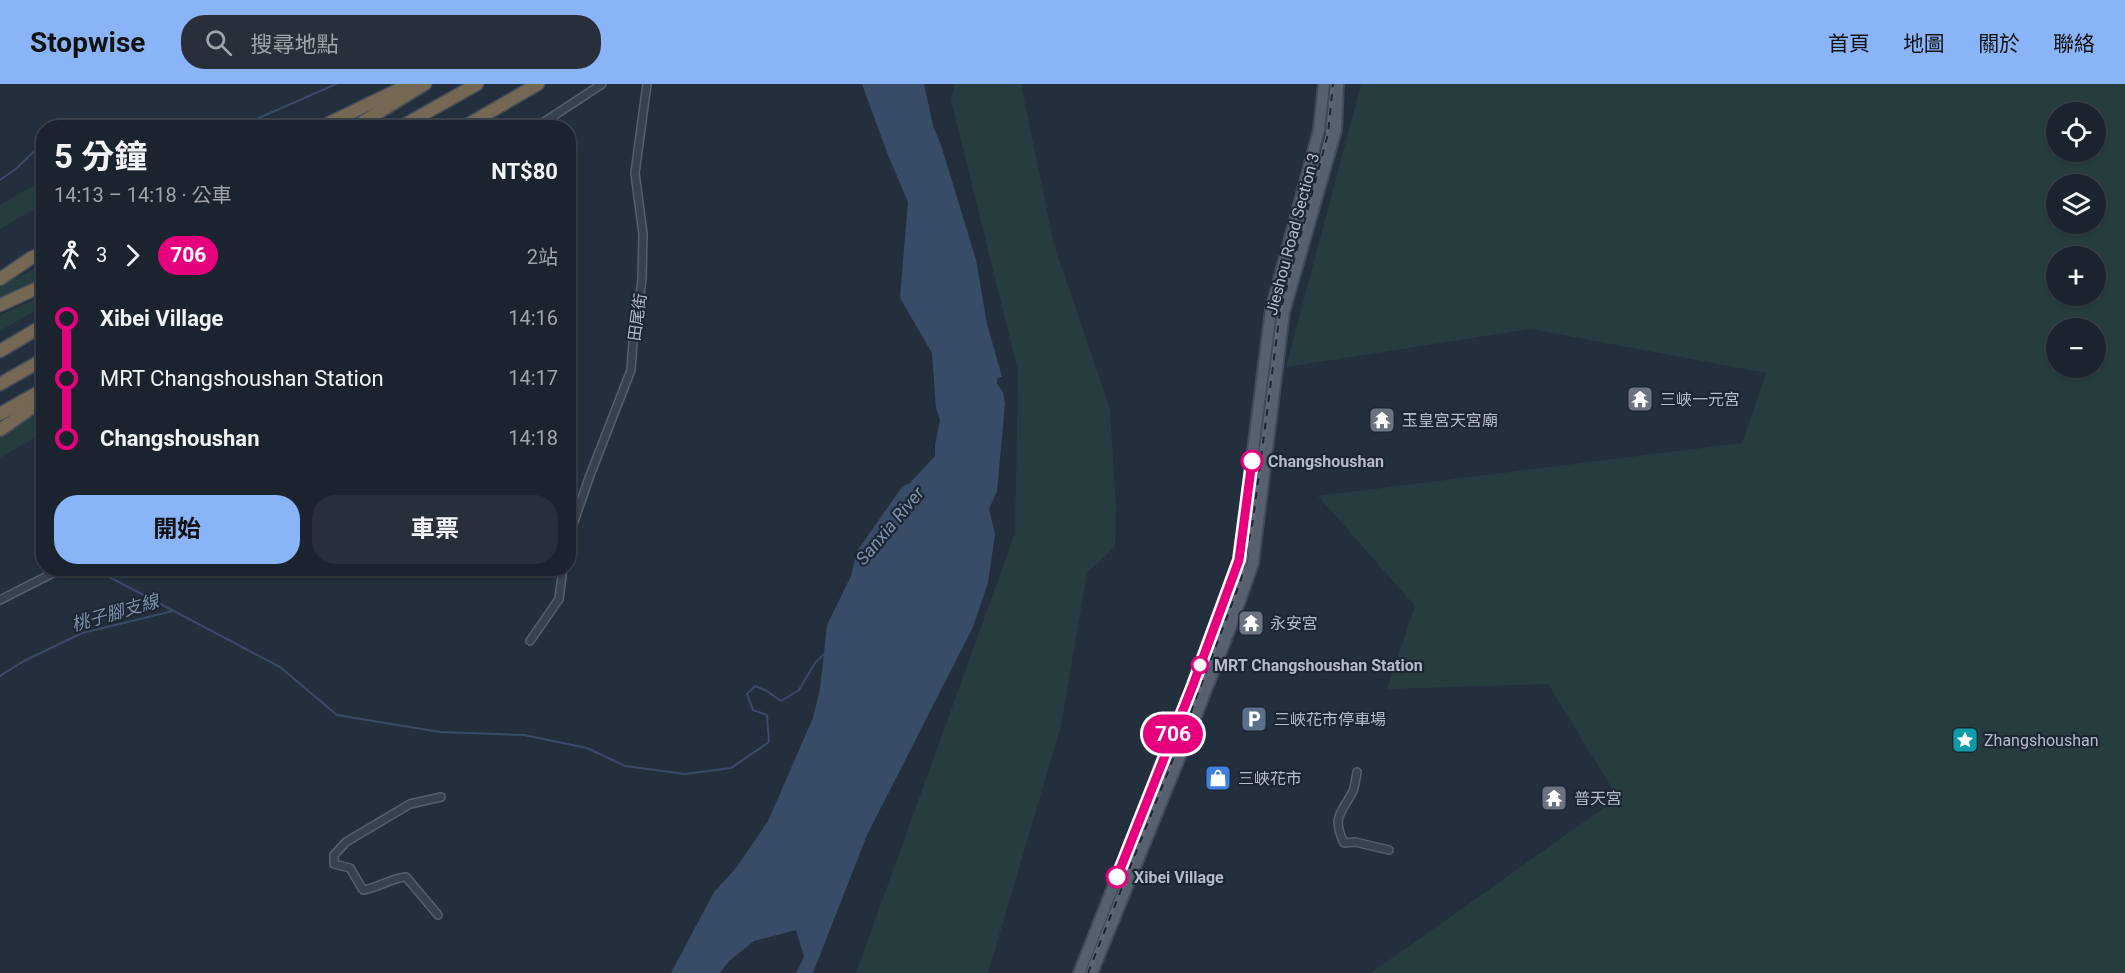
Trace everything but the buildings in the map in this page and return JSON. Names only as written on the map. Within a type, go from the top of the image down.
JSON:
[{"type":"highway","points":[[336,120],[410,84]]},
{"type":"highway","points":[[366,120],[425,84]]},
{"type":"highway","points":[[413,120],[477,84]]},
{"type":"highway","points":[[483,120],[538,84]]},
{"type":"highway","points":[[477,120],[500,108]]},
{"type":"highway","points":[[0,279],[36,256]]},
{"type":"highway","points":[[0,304],[36,288]]},
{"type":"highway","points":[[0,351],[36,330]]},
{"type":"highway","points":[[0,384],[36,364]]},
{"type":"highway","points":[[0,414],[36,394]]},
{"type":"highway","points":[[0,430],[36,405]]},
{"type":"main road","name":"Jieshou Road Section 3","points":[[1079,973],[1193,685],[1239,560],[1271,310],[1319,130],[1324,84]]},
{"type":"main road","name":"Jieshou Road Section 3","points":[[1092,973],[1189,734],[1253,563],[1284,312],[1336,130],[1338,84]]},
{"type":"street","points":[[547,120],[602,84]]},
{"type":"street","name":"田尾街","points":[[576,516],[631,370],[634,328],[638,321],[643,245],[635,173],[647,84]]},
{"type":"street","points":[[0,600],[47,576]]},
{"type":"street","points":[[530,641],[559,599],[562,576]]},
{"type":"street","points":[[1357,772],[1354,789],[1337,816],[1340,834],[1344,843],[1355,842],[1389,850]]},
{"type":"street","points":[[438,915],[406,877],[373,889],[363,890],[350,868],[334,864],[334,855],[346,842],[410,804],[441,796]]},
{"type":"green space","points":[[955,84],[1021,84],[1054,245],[1110,409],[1116,507],[1115,547],[1087,573],[1061,726],[988,973],[856,973],[1015,533],[1018,371],[951,100]]},
{"type":"green space","points":[[1361,84],[2125,84],[2125,973],[1371,973],[1618,798],[1548,684],[1387,689],[1415,606],[1318,496],[1742,443],[1766,373],[1531,329],[1286,367]]},
{"type":"green space","points":[[36,184],[36,208],[0,229],[0,205]]},
{"type":"green space","points":[[36,268],[36,283],[0,300],[0,285]]},
{"type":"green space","points":[[36,299],[36,310],[0,331],[0,315]]},
{"type":"green space","points":[[36,412],[36,437],[0,458],[0,437]]},
{"type":"water","name":"Sanxia River","points":[[862,84],[924,84],[933,126],[941,145],[976,260],[987,324],[1002,377],[997,378],[997,384],[1003,392],[1005,404],[997,491],[989,509],[995,534],[988,583],[973,627],[867,835],[813,973],[796,973],[804,957],[796,930],[754,941],[729,961],[720,973],[671,973],[714,892],[736,868],[768,821],[813,718],[820,689],[827,625],[851,576],[857,551],[902,487],[910,483],[935,456],[940,420],[936,408],[932,353],[900,298],[908,202]]},
{"type":"waterway","points":[[254,120],[336,84]]},
{"type":"waterway","points":[[0,180],[36,150]]},
{"type":"waterway","points":[[107,576],[280,667],[337,715],[440,732],[524,735],[587,748],[625,766],[685,774],[731,768],[769,742],[767,715],[753,710],[747,694],[755,686],[781,701],[799,690],[815,663],[825,653]]},
{"type":"waterway","name":"桃子腳支線","points":[[0,676],[24,661],[82,633],[173,611]]},
{"type":"railway","points":[[1088,973],[1241,580],[1253,520],[1280,312],[1328,134],[1333,84]]},
{"type":"bus line","name":"706","points":[[1117,877],[1193,685],[1239,560],[1252,461]]},
{"type":"place","name":"三峽一元宮","points":[[1640,399]]},
{"type":"place","name":"玉皇宮天宮廟","points":[[1382,420]]},
{"type":"place","name":"Changshoushan","points":[[1252,461]]},
{"type":"place","name":"永安宮","points":[[1251,623]]},
{"type":"place","name":"MRT Changshoushan Station","points":[[1200,665]]},
{"type":"place","name":"三峽花市停車場","points":[[1254,719]]},
{"type":"place","name":"Zhangshoushan","points":[[1965,740]]},
{"type":"place","name":"三峽花市","points":[[1218,778]]},
{"type":"place","name":"普天宮","points":[[1554,798]]},
{"type":"place","name":"Xibei Village","points":[[1117,877]]}]
